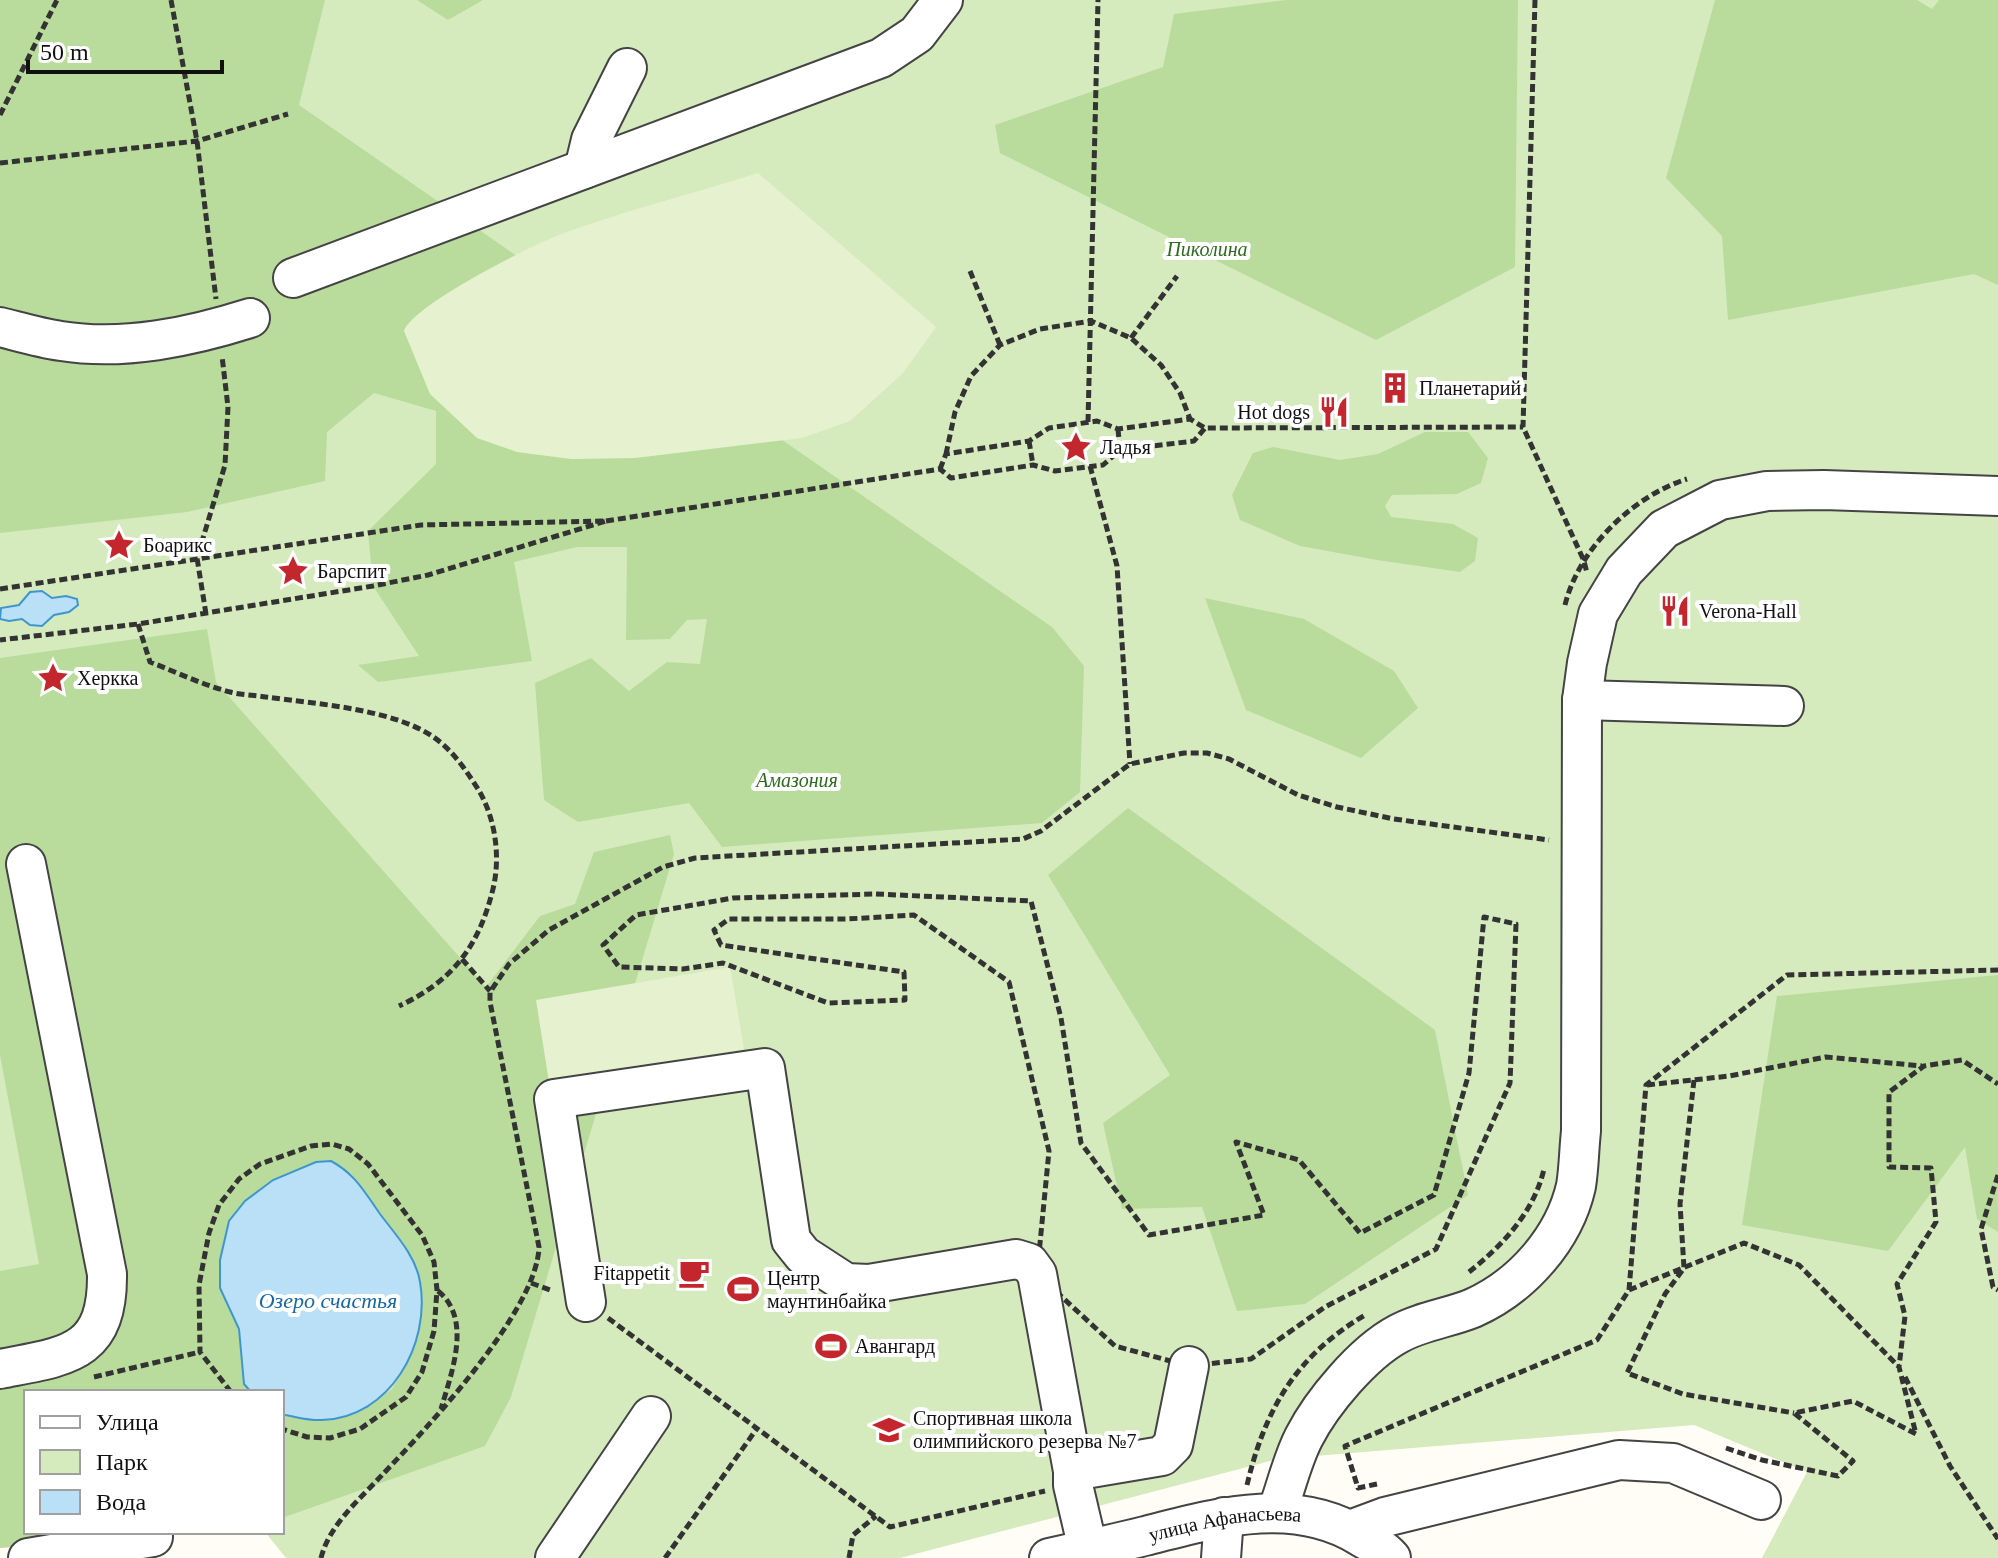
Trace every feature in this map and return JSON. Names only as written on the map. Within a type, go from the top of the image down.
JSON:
[{"type":"street","points":[[293,278],[881,58],[917,34],[943,0]]},
{"type":"street","points":[[584,169],[591,140],[627,68]]},
{"type":"street","points":[[0,327],[61,341],[133,344],[235,323]]},
{"type":"street","points":[[1277,1512],[1303,1439],[1322,1408],[1361,1363],[1397,1334],[1470,1309],[1501,1294],[1526,1273],[1562,1227],[1576,1186],[1581,1131],[1582,700],[1598,614],[1624,571],[1664,529],[1720,500],[1767,491],[1810,490],[1998,496]]},
{"type":"street","points":[[1582,700],[1784,706]]},
{"type":"street","points":[[0,1369],[56,1358],[82,1347],[98,1327],[107,1301],[107,1274],[26,864]]},
{"type":"street","points":[[586,1302],[554,1099],[765,1068],[791,1240],[803,1255],[846,1283],[869,1284],[1016,1259],[1029,1263],[1037,1274],[1073,1478],[1106,1550]]},
{"type":"street","points":[[1073,1478],[1162,1456],[1173,1445],[1189,1366]]},
{"type":"street","points":[[555,1558],[651,1416]]},
{"type":"street","points":[[1350,1530],[1385,1517],[1619,1460],[1673,1463],[1761,1500]]},
{"type":"street","name":"улица Афанасьева","points":[[1049,1558],[1172,1544],[1224,1517],[1277,1512],[1325,1520],[1350,1530],[1391,1558]]},
{"type":"street","points":[[1221,1558],[1224,1517]]},
{"type":"street","points":[[28,1558],[153,1537]]},
{"type":"path","points":[[0,115],[57,0]]},
{"type":"path","points":[[171,0],[235,323],[225,465],[197,558],[206,614]]},
{"type":"path","points":[[1088,422],[1098,0]]},
{"type":"path","points":[[1535,0],[1523,427],[1584,561],[1589,580]]},
{"type":"path","points":[[0,163],[197,141],[288,114]]},
{"type":"path","points":[[970,271],[1000,345]]},
{"type":"path","points":[[1131,338],[1177,276]]},
{"type":"path","points":[[940,469],[955,412],[971,376],[1000,345],[1040,329],[1091,321],[1131,338],[1161,365],[1180,393],[1190,419],[1205,428],[1523,427]]},
{"type":"path","points":[[946,454],[1029,441],[1049,428],[1088,422],[1097,421],[1118,429],[1190,419]]},
{"type":"path","points":[[0,589],[421,525],[606,521],[940,469],[951,478],[1033,465],[1055,471],[1103,465],[1120,450],[1194,441],[1205,428]]},
{"type":"path","points":[[1118,429],[1120,450]]},
{"type":"path","points":[[1029,441],[1033,465]]},
{"type":"path","points":[[1090,466],[1117,566],[1130,764]]},
{"type":"path","points":[[0,640],[206,614],[428,575],[606,521]]},
{"type":"path","points":[[138,624],[150,662],[231,693],[379,715],[414,725],[440,741],[463,764],[490,815],[496,849],[496,876],[488,910],[475,939],[444,981],[399,1006]]},
{"type":"path","points":[[321,1558],[341,1520],[439,1414],[484,1356],[531,1283],[538,1264],[539,1247],[490,991],[509,964],[549,930],[663,867],[695,858],[1023,839],[1041,831],[1130,764],[1184,753],[1207,753],[1229,759],[1298,795],[1337,807],[1394,819],[1549,840]]},
{"type":"path","points":[[876,894],[1031,901],[1061,1018],[1081,1143],[1149,1235],[1264,1215],[1236,1142],[1299,1160],[1360,1233],[1434,1195],[1469,1073],[1484,917],[1516,924],[1510,1083],[1436,1249],[1325,1307],[1251,1359],[1189,1366],[1115,1346],[1037,1274],[1049,1151],[1009,982],[914,915],[847,919],[729,919],[714,930],[721,945],[904,972],[905,1000],[828,1003],[723,963],[683,969],[619,967],[603,945],[636,915],[733,898],[876,894]]},
{"type":"path","points":[[461,959],[490,991]]},
{"type":"path","points":[[1380,1484],[1358,1488],[1345,1446],[1597,1340],[1629,1290],[1646,1085],[1787,975],[1998,970]]},
{"type":"path","points":[[1646,1085],[1729,1076],[1826,1057],[1924,1066],[1962,1060],[1998,1084]]},
{"type":"path","points":[[1694,1080],[1680,1204],[1684,1268],[1665,1294],[1627,1373],[1683,1394],[1794,1413],[1853,1401],[1916,1434],[1899,1367],[1905,1316],[1897,1284],[1936,1222],[1931,1168],[1889,1167],[1889,1092],[1924,1066]]},
{"type":"path","points":[[229,1390],[200,1352],[199,1285],[209,1233],[219,1205],[239,1179],[260,1164],[311,1146],[332,1144],[349,1149],[368,1164],[422,1235],[434,1262],[437,1290],[434,1331],[422,1372],[406,1397],[360,1429],[330,1438],[307,1437],[284,1430]]},
{"type":"path","points":[[1998,1175],[1981,1229],[1993,1287],[1998,1290]]},
{"type":"path","points":[[1629,1290],[1744,1243],[1799,1265],[1899,1367],[1950,1466],[1998,1539]]},
{"type":"path","points":[[437,1290],[453,1310],[457,1333],[454,1361],[439,1414]]},
{"type":"path","points":[[586,1302],[890,1527],[1073,1478]]},
{"type":"path","points":[[146,1364],[200,1352]]},
{"type":"path","points":[[1720,1447],[1762,1460],[1838,1476],[1853,1461],[1794,1413]]},
{"type":"path","points":[[665,1558],[758,1427]]},
{"type":"path","points":[[849,1558],[853,1535],[876,1516]]},
{"type":"green space","name":"Амазония","points":[[0,0],[1998,0],[1998,1558],[1762,1558],[1807,1472],[1694,1425],[1278,1459],[900,1558],[286,1558],[267,1534],[284,1534],[284,1390],[24,1390],[24,1534],[162,1534],[0,1548]]},
{"type":"green space","points":[[0,0],[325,0],[299,105],[1052,627],[1084,666],[1080,792],[1042,823],[722,847],[689,803],[578,822],[544,800],[535,683],[591,658],[629,691],[667,662],[700,664],[707,619],[687,620],[670,639],[626,640],[627,547],[577,547],[514,562],[532,661],[378,682],[358,665],[419,656],[373,586],[368,531],[436,464],[436,411],[374,393],[327,432],[325,481],[187,512],[0,533]]},
{"type":"green space","points":[[417,0],[483,0],[448,20]]},
{"type":"green space","name":"Пиколина","points":[[1286,0],[1518,0],[1515,267],[1376,340],[1000,153],[995,125],[1163,67],[1174,14]]},
{"type":"green space","points":[[1715,0],[1917,0],[1932,9],[1939,0],[1998,0],[1998,285],[1974,274],[1728,320],[1722,236],[1666,178]]},
{"type":"green space","points":[[758,173],[936,327],[903,373],[850,421],[802,438],[635,458],[571,459],[517,452],[477,438],[430,394],[404,331],[412,320],[449,292],[559,235]]},
{"type":"green space","points":[[1425,432],[1468,432],[1488,458],[1481,483],[1457,494],[1392,495],[1385,506],[1391,517],[1453,524],[1478,538],[1475,561],[1460,572],[1300,546],[1240,520],[1232,495],[1253,453],[1273,447],[1340,460],[1378,454]]},
{"type":"green space","points":[[1205,598],[1304,619],[1394,671],[1418,708],[1361,758],[1246,710]]},
{"type":"green space","points":[[207,629],[216,682],[486,987],[540,916],[575,904],[594,852],[670,835],[674,854],[511,1397],[485,1446],[284,1517],[284,1414],[323,1420],[361,1411],[392,1389],[411,1356],[420,1281],[411,1255],[350,1172],[220,1288],[239,1329],[244,1383],[249,1390],[24,1390],[24,1534],[162,1534],[0,1548],[0,1271],[39,1264],[0,1055],[0,658]]},
{"type":"green space","points":[[1128,808],[1435,1030],[1468,1195],[1305,1304],[1237,1311],[1202,1207],[1122,1209],[1103,1123],[1170,1075],[1048,875]]},
{"type":"green space","points":[[730,967],[744,1049],[549,1082],[536,1000]]},
{"type":"green space","points":[[1998,975],[1998,1232],[1977,1219],[1965,1147],[1888,1251],[1742,1225],[1777,996]]},
{"type":"water","points":[[42,591],[52,598],[66,596],[77,599],[78,605],[69,612],[54,615],[42,626],[30,625],[22,619],[0,619],[1,608],[19,605],[30,592]]},
{"type":"water","name":"Озеро счастья","points":[[331,1161],[347,1172],[398,1237],[418,1272],[422,1306],[412,1352],[401,1374],[386,1392],[368,1406],[346,1416],[322,1420],[284,1414],[284,1390],[249,1390],[244,1384],[239,1329],[220,1288],[220,1260],[229,1221],[245,1201],[273,1180],[316,1162]]},
{"type":"place","name":"Планетарий","points":[[1395,388]]},
{"type":"place","name":"Hot dogs","points":[[1334,412]]},
{"type":"place","name":"Ладья","points":[[1076,447]]},
{"type":"place","name":"Боарикс","points":[[119,545]]},
{"type":"place","name":"Барспит","points":[[293,571]]},
{"type":"place","name":"Verona-Hall","points":[[1675,611]]},
{"type":"place","name":"Херкка","points":[[53,678]]},
{"type":"place","name":"Fitappetit","points":[[694,1273]]},
{"type":"place","name":"Центр маунтинбайка","points":[[743,1289]]},
{"type":"place","name":"Авангард","points":[[831,1346]]},
{"type":"place","name":"Спортивная школа олимпийского резерва №7","points":[[889,1430]]}]
